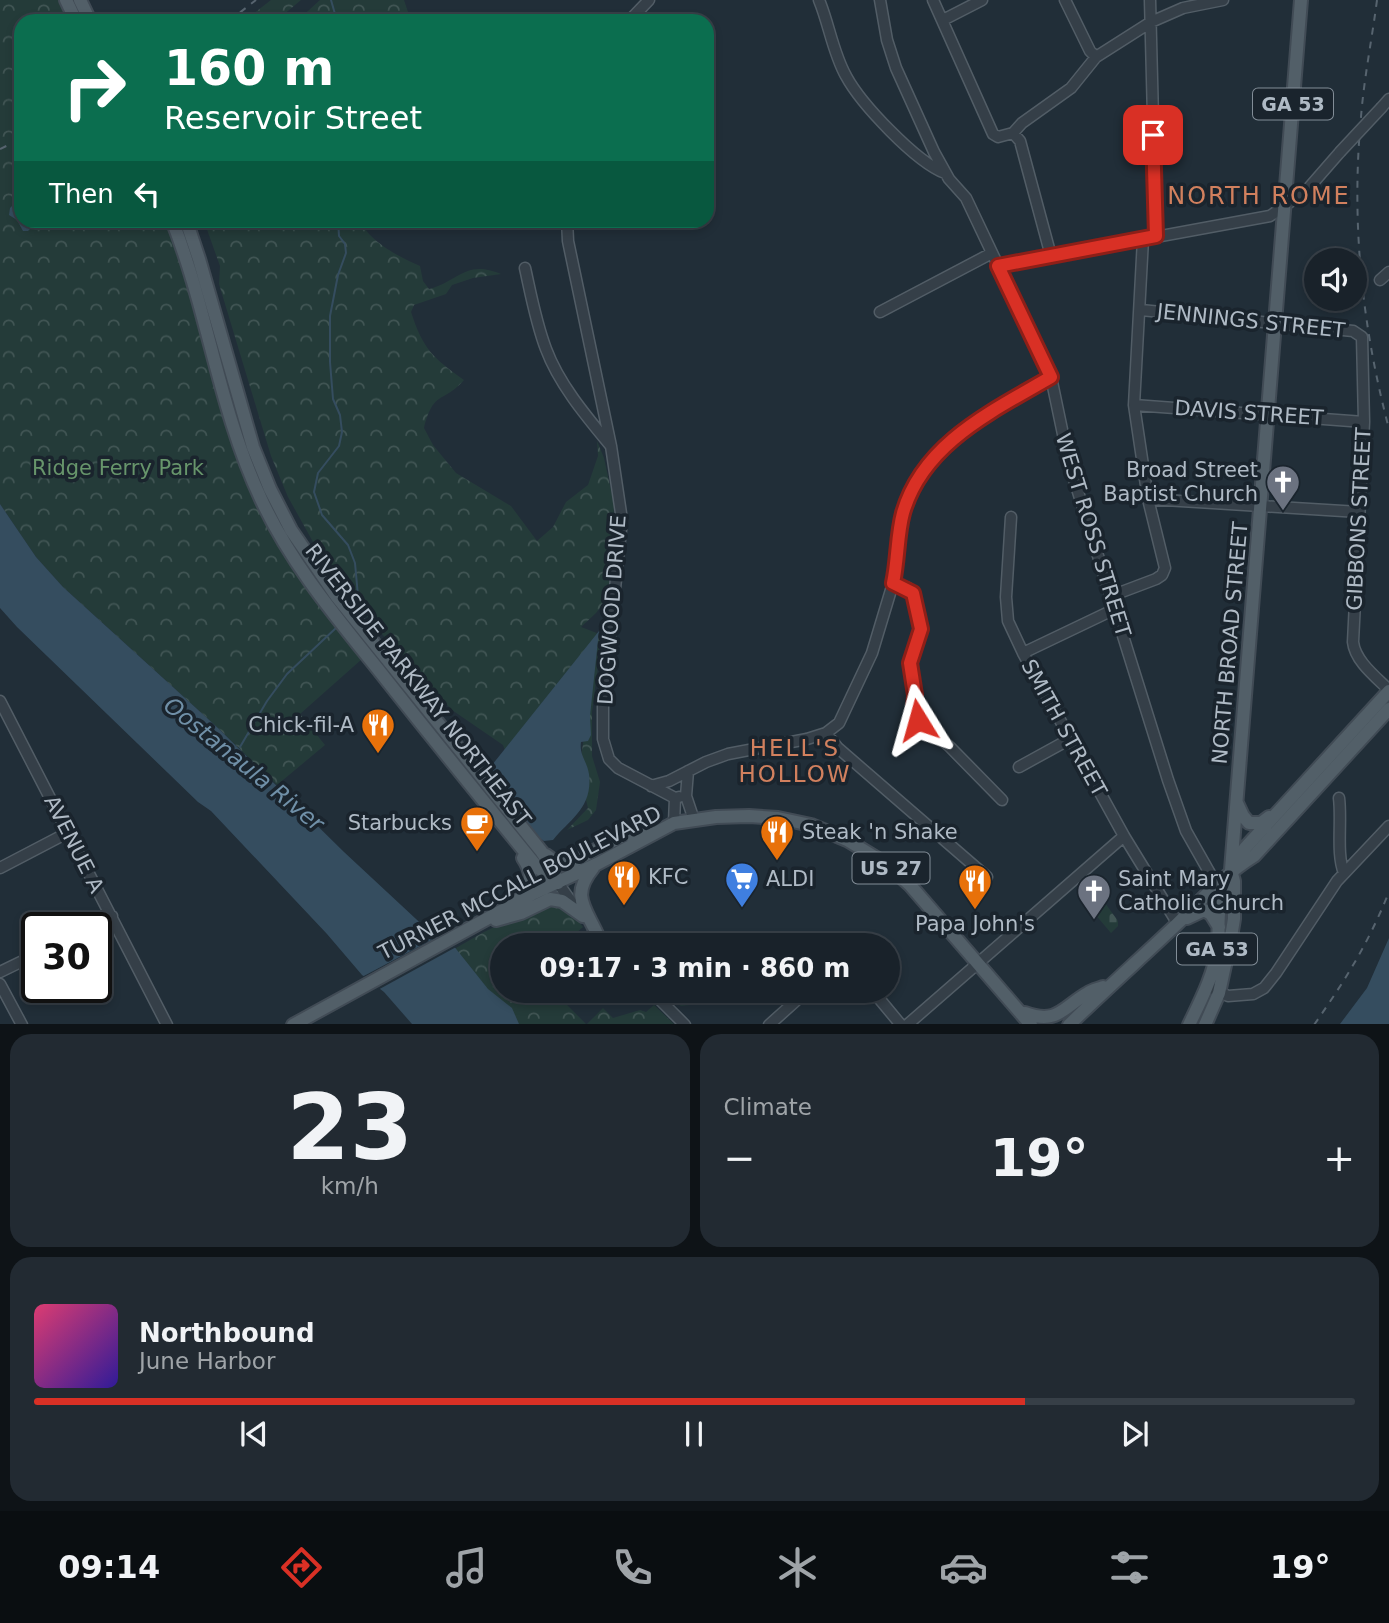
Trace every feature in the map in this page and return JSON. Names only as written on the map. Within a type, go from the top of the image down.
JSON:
[{"type":"main road","name":"NORTH BROAD STREET","points":[[1231,870],[1301,0]]},
{"type":"main road","name":"RIVERSIDE PARKWAY NORTHEAST","points":[[175,228],[243,457],[277,530],[371,651],[541,851],[558,883]]},
{"type":"main road","name":"RIVERSIDE PARKWAY NORTHEAST","points":[[189,228],[243,414],[262,469],[332,601]]},
{"type":"main road","name":"RIVERSIDE PARKWAY NORTHEAST","points":[[371,651],[432,737],[538,868],[558,883]]},
{"type":"main road","points":[[1231,870],[1245,848],[1389,690]]},
{"type":"main road","points":[[1069,1024],[1178,924],[1231,870],[1254,856],[1389,709]]},
{"type":"main road","points":[[432,737],[432,745],[528,865],[531,879],[515,904]]},
{"type":"main road","points":[[1237,803],[1247,821],[1261,823],[1321,766]]},
{"type":"main road","name":"TURNER MCCALL BOULEVARD","points":[[293,1024],[661,829],[674,823],[733,816],[778,818],[811,825],[847,840],[888,865],[910,885],[1031,1024]]},
{"type":"main road","points":[[541,851],[555,863],[563,865],[624,835],[661,829]]},
{"type":"main road","points":[[597,864],[581,885],[580,894],[597,933]]},
{"type":"main road","name":"GA 53","points":[[1188,1024],[1213,990],[1222,893],[1231,870]]},
{"type":"main road","name":"GA 53","points":[[1205,1024],[1234,919],[1234,881],[1231,870]]},
{"type":"main road","points":[[477,925],[521,913],[550,899],[562,901],[583,916]]},
{"type":"main road","points":[[1178,924],[1204,911],[1211,914],[1219,927]]},
{"type":"main road","points":[[1019,1009],[1035,1019],[1054,1019],[1088,993],[1110,985]]},
{"type":"street","points":[[636,14],[649,0]]},
{"type":"street","points":[[819,0],[845,75],[856,91],[873,112],[923,161],[946,173]]},
{"type":"street","name":"WEST ROSS STREET","points":[[880,0],[894,61],[934,152],[946,173],[966,198],[1051,377],[1069,463],[1180,814],[1186,831],[1216,884]]},
{"type":"street","points":[[933,0],[993,134],[998,137],[1013,133],[1022,123],[1071,88],[1096,57],[1151,22],[1183,8],[1223,0]]},
{"type":"street","points":[[943,20],[982,0]]},
{"type":"street","points":[[1065,0],[1090,51],[1096,57]]},
{"type":"street","points":[[1150,0],[1156,236]]},
{"type":"street","points":[[998,266],[1270,216],[1306,191],[1385,103]]},
{"type":"street","points":[[1013,133],[1020,141],[1051,256]]},
{"type":"street","name":"DOGWOOD DRIVE","points":[[567,228],[611,446],[622,520],[615,610],[603,707],[603,739],[609,759],[618,768],[680,797]]},
{"type":"street","points":[[1111,596],[1156,579],[1164,571],[1164,560],[1148,499],[1134,405],[1143,239]]},
{"type":"street","points":[[880,312],[992,253]]},
{"type":"street","points":[[525,268],[541,334],[553,365],[611,446]]},
{"type":"street","points":[[1380,280],[1389,272]]},
{"type":"street","name":"JENNINGS STREET","points":[[1141,310],[1275,322],[1353,331],[1360,335]]},
{"type":"street","name":"GIBBONS STREET","points":[[1360,335],[1363,344],[1364,422],[1354,648],[1359,658],[1389,690]]},
{"type":"street","points":[[652,786],[728,754],[826,733],[842,718],[873,653],[893,583],[902,514],[915,482],[932,458],[957,435],[1051,377]]},
{"type":"street","name":"DAVIS STREET","points":[[1134,405],[1364,422]]},
{"type":"street","points":[[1148,499],[1359,512]]},
{"type":"street","name":"SMITH STREET","points":[[1011,517],[1006,608],[1008,621],[1124,836],[1178,924]]},
{"type":"street","points":[[893,583],[913,593],[921,625],[920,637],[910,663],[916,717],[1002,800]]},
{"type":"street","points":[[1023,653],[1115,609]]},
{"type":"street","name":"AVENUE A","points":[[0,701],[110,912]]},
{"type":"street","points":[[826,733],[838,748],[988,877]]},
{"type":"street","points":[[1019,767],[1070,739]]},
{"type":"street","points":[[674,823],[688,771]]},
{"type":"street","points":[[680,797],[694,820]]},
{"type":"street","points":[[1339,798],[1340,864],[1344,873]]},
{"type":"street","points":[[1213,990],[1241,996],[1264,988],[1344,873],[1389,826]]},
{"type":"street","points":[[0,868],[67,833]]},
{"type":"street","points":[[907,1024],[1124,836]]},
{"type":"street","name":"RIVERSIDE PARKWAY NORTHEAST","points":[[558,883],[596,933]]},
{"type":"street","name":"AVENUE A","points":[[112,916],[167,1024]]},
{"type":"street","points":[[0,972],[21,962]]},
{"type":"street","points":[[0,984],[22,1024]]},
{"type":"street","points":[[663,1003],[685,1024]]},
{"type":"street","points":[[769,1024],[793,1003]]},
{"type":"street","points":[[883,1003],[901,1024]]},
{"type":"green space","name":"Ridge Ferry Park","points":[[0,0],[61,0],[68,14],[14,14],[14,228],[169,228],[193,300],[193,311],[207,349],[227,422],[325,609],[322,611],[362,659],[300,714],[325,745],[277,785],[63,587],[36,557],[0,504]]},
{"type":"green space","points":[[271,0],[301,0],[284,14],[253,14]]},
{"type":"green space","points":[[320,0],[404,0],[409,14],[305,14]]},
{"type":"green space","points":[[206,228],[365,228],[395,254],[420,266],[423,281],[429,289],[471,270],[489,270],[501,274],[473,278],[452,285],[446,294],[414,305],[411,312],[430,352],[464,380],[436,402],[424,428],[433,445],[456,473],[511,506],[537,541],[553,527],[566,502],[588,485],[598,456],[597,441],[604,458],[614,504],[610,595],[581,627],[602,635],[592,712],[592,756],[600,782],[596,810],[588,820],[567,830],[588,808],[579,771],[584,737],[509,762],[503,745],[452,710],[396,650],[347,594],[322,558],[288,497],[271,456],[219,284],[220,266]]},
{"type":"green space","points":[[547,902],[570,911],[583,927],[576,933],[490,933],[490,1003],[565,1003],[586,1024],[474,1024],[426,965],[484,932]]},
{"type":"green space","points":[[1105,903],[1118,921],[1118,926],[1111,933],[1094,913]]},
{"type":"green space","points":[[678,1003],[706,1003],[681,1006]]},
{"type":"green space","points":[[654,1005],[674,1024],[587,1024],[603,1008],[613,1018],[640,1010],[646,1012]]},
{"type":"water","points":[[14,204],[14,218],[9,215]]},
{"type":"water","name":"Oostanaula River","points":[[0,504],[36,557],[63,587],[218,728],[430,932],[453,945],[490,991],[490,1003],[506,1003],[512,1008],[519,1024],[412,1024],[384,992],[362,975],[211,811],[198,802],[0,608]]},
{"type":"water","points":[[599,631],[590,716],[591,735],[588,741],[581,742],[581,751],[589,774],[587,796],[579,812],[553,840],[544,841],[512,806],[493,772],[492,765]]},
{"type":"water","points":[[1389,938],[1389,1024],[1340,1024],[1367,988]]},
{"type":"pier","points":[[441,935],[458,946],[376,991],[360,978]]},
{"type":"waterway","points":[[331,0],[335,14]]},
{"type":"waterway","points":[[338,228],[346,253],[338,275],[330,316],[330,362],[333,399],[340,415],[342,432],[339,446],[318,473],[314,492],[322,515],[348,545],[355,563],[358,596],[354,611]]},
{"type":"waterway","name":"Oostanaula River","points":[[240,747],[267,701],[287,674],[337,627]]},
{"type":"railway","points":[[238,14],[256,0]]},
{"type":"railway","points":[[1377,0],[1361,117],[1358,235],[1372,352],[1389,429]]},
{"type":"railway","points":[[0,149],[14,142]]},
{"type":"railway","points":[[1315,1024],[1356,961],[1389,892]]},
{"type":"place","name":"Broad Street Baptist Church","points":[[1283,512]]},
{"type":"place","name":"Chick-fil-A","points":[[378,755]]},
{"type":"place","name":"Starbucks","points":[[477,853]]},
{"type":"place","name":"Steak 'n Shake","points":[[777,862]]},
{"type":"place","name":"KFC","points":[[624,907]]},
{"type":"place","name":"ALDI","points":[[742,909]]},
{"type":"place","name":"Papa John's","points":[[975,911]]},
{"type":"place","name":"Saint Mary Catholic Church","points":[[1094,921]]},
{"type":"district","name":"NORTH ROME","points":[[1259,196]]},
{"type":"district","name":"HELL'S HOLLOW","points":[[795,761]]},
{"type":"route","points":[[918,720],[914,710],[915,695],[910,663],[920,637],[921,625],[913,593],[908,588],[893,583],[902,514],[915,482],[932,458],[957,435],[1051,377],[998,266],[1156,236],[1153,135]]}]
